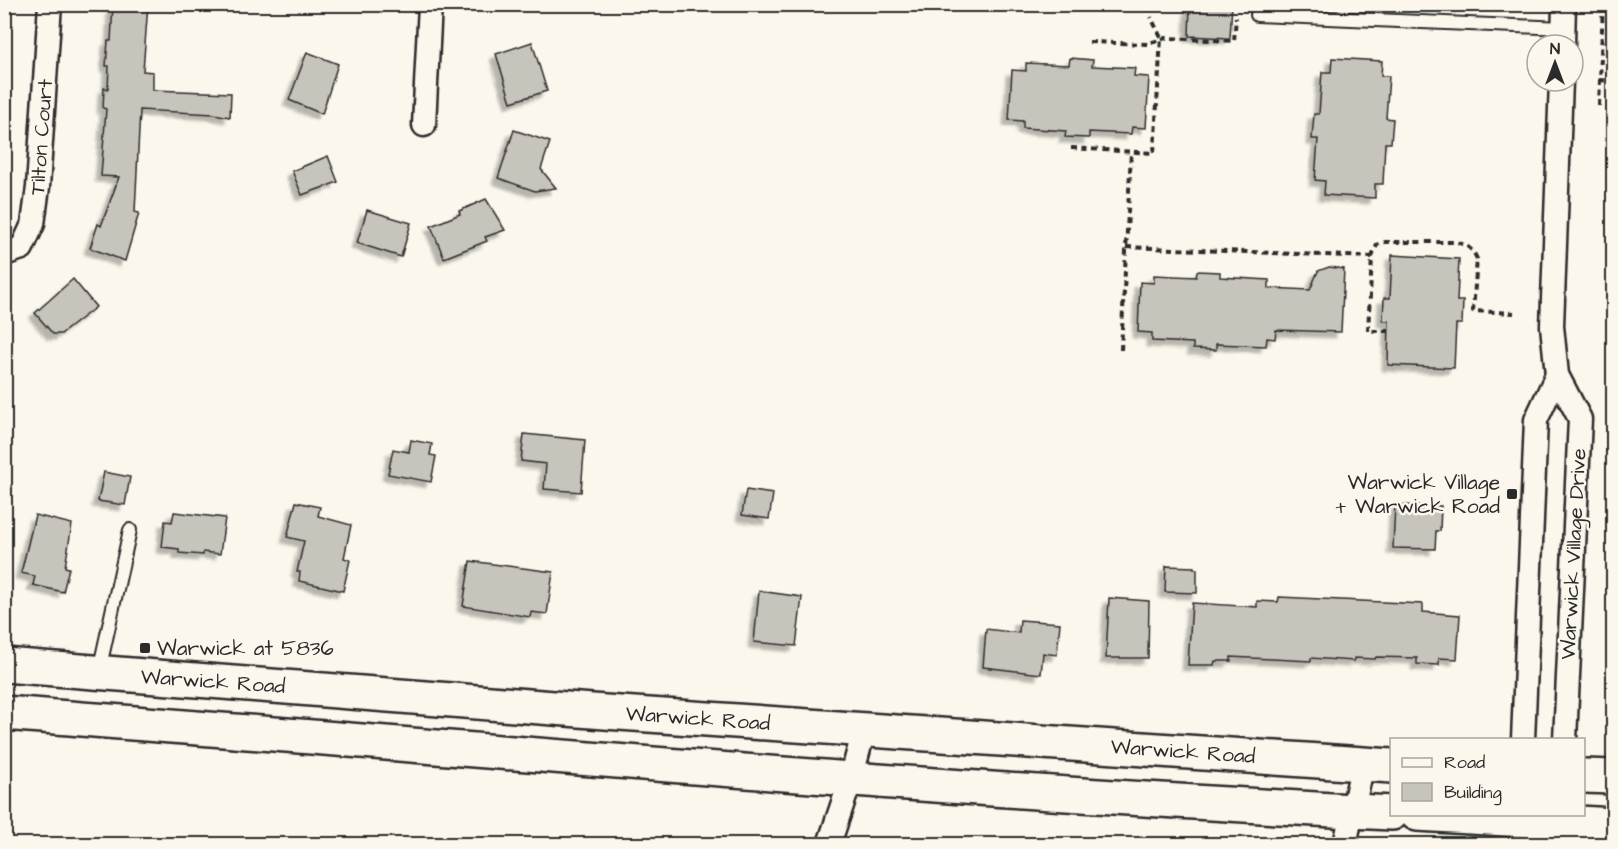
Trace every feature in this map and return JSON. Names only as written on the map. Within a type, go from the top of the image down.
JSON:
[{"type":"main road","name":"Warwick Road","points":[[4,665],[605,712],[1377,765]]},
{"type":"main road","points":[[4,713],[851,779],[1204,804],[1390,813]]},
{"type":"main road","points":[[1585,776],[1614,777]]},
{"type":"main road","points":[[1478,816],[1539,818],[1614,825]]},
{"type":"street","name":"Tilton Court","points":[[4,254],[22,248],[33,224],[38,187],[50,4]]},
{"type":"street","points":[[424,125],[430,4]]},
{"type":"street","points":[[1563,33],[1564,4]]},
{"type":"street","name":"Warwick Village Drive","points":[[1561,93],[1552,326],[1557,375],[1580,419],[1565,738]]},
{"type":"street","name":"Warwick Village Drive","points":[[1523,738],[1536,420],[1557,375]]},
{"type":"street","points":[[829,844],[851,779],[864,730]]},
{"type":"street","points":[[1345,844],[1352,811],[1377,765]]},
{"type":"lane","points":[[1257,15],[1525,34]]},
{"type":"lane","points":[[98,672],[130,530]]},
{"type":"path","points":[[1599,106],[1602,4]]},
{"type":"path","points":[[1089,42],[1146,44],[1161,38],[1234,41],[1236,14]]},
{"type":"path","points":[[1071,148],[1154,153],[1161,38],[1151,16]]},
{"type":"path","points":[[1599,80],[1614,81]]},
{"type":"path","points":[[1121,350],[1131,152]]},
{"type":"path","points":[[1389,331],[1368,331],[1372,257],[1377,245],[1385,242],[1456,242],[1467,245],[1477,259],[1473,311],[1514,314]]},
{"type":"path","points":[[1126,247],[1372,257]]},
{"type":"building","points":[[113,4],[148,4],[143,71],[153,72],[153,90],[231,93],[230,117],[140,110],[135,212],[139,213],[125,261],[90,248],[98,224],[101,226],[119,177],[101,176],[106,109],[103,108],[104,88],[108,89],[109,66],[106,66],[108,41],[111,41]]},
{"type":"building","points":[[1190,4],[1232,4],[1230,38],[1189,36]]},
{"type":"building","points":[[532,42],[547,91],[511,102],[496,54]]},
{"type":"building","points":[[307,52],[338,64],[322,114],[289,100]]},
{"type":"building","points":[[1070,58],[1093,60],[1092,66],[1135,68],[1134,76],[1149,77],[1146,128],[1132,127],[1131,134],[1089,132],[1089,138],[1065,137],[1066,131],[1023,128],[1023,121],[1009,120],[1012,70],[1026,71],[1026,63],[1069,65]]},
{"type":"building","points":[[1332,58],[1382,61],[1381,76],[1389,76],[1386,118],[1393,119],[1391,143],[1385,143],[1383,184],[1375,184],[1375,198],[1324,195],[1325,181],[1315,180],[1318,139],[1312,139],[1314,114],[1319,114],[1322,72],[1331,72]]},
{"type":"building","points":[[514,130],[550,142],[541,169],[556,188],[535,191],[498,178]]},
{"type":"building","points":[[328,156],[338,182],[302,195],[292,171]]},
{"type":"building","points":[[486,199],[505,230],[485,237],[487,241],[444,258],[431,226],[460,214],[459,211]]},
{"type":"building","points":[[367,210],[411,223],[401,257],[357,243]]},
{"type":"building","points":[[1392,255],[1459,259],[1457,301],[1463,301],[1462,324],[1456,324],[1454,368],[1388,365],[1389,321],[1383,321],[1384,298],[1390,298]]},
{"type":"building","points":[[1329,267],[1344,269],[1341,332],[1276,330],[1275,339],[1267,338],[1266,346],[1216,344],[1216,350],[1193,349],[1193,343],[1152,341],[1152,333],[1138,332],[1140,282],[1154,283],[1154,275],[1196,277],[1197,271],[1220,272],[1220,277],[1269,280],[1269,288],[1310,290],[1318,271]]},
{"type":"building","points":[[73,279],[96,307],[61,334],[53,334],[35,313]]},
{"type":"building","points":[[524,434],[585,440],[581,492],[544,489],[546,464],[521,461]]},
{"type":"building","points":[[411,440],[432,444],[430,455],[436,456],[431,482],[388,474],[393,449],[409,452]]},
{"type":"building","points":[[104,472],[130,477],[125,505],[98,501]]},
{"type":"building","points":[[746,490],[773,494],[769,519],[742,515]]},
{"type":"building","points":[[296,502],[320,507],[318,516],[351,525],[344,558],[350,560],[343,591],[299,581],[300,572],[297,572],[304,541],[287,537]]},
{"type":"building","points":[[1395,505],[1441,506],[1440,531],[1436,531],[1435,549],[1393,548]]},
{"type":"building","points":[[174,512],[225,518],[220,554],[179,553],[179,549],[162,547],[165,521],[172,522]]},
{"type":"building","points":[[35,515],[72,524],[65,567],[69,568],[63,592],[33,585],[35,576],[21,573]]},
{"type":"building","points":[[470,561],[553,572],[547,614],[531,612],[530,617],[463,606]]},
{"type":"building","points":[[1166,566],[1197,569],[1197,593],[1165,592]]},
{"type":"building","points":[[759,591],[802,597],[796,646],[754,642]]},
{"type":"building","points":[[1279,597],[1423,604],[1423,612],[1460,615],[1457,659],[1439,658],[1439,665],[1417,664],[1417,658],[1354,658],[1354,661],[1311,658],[1311,661],[1231,657],[1231,661],[1215,661],[1214,665],[1188,665],[1192,603],[1257,607],[1257,601],[1278,602]]},
{"type":"building","points":[[1109,598],[1149,601],[1148,658],[1106,658]]},
{"type":"building","points":[[1020,620],[1060,623],[1057,655],[1043,653],[1041,674],[983,667],[986,629],[1019,633]]},
{"type":"place","name":"Warwick Village + Warwick Road","points":[[1512,494]]},
{"type":"place","name":"Warwick at 5836","points":[[145,648]]}]
